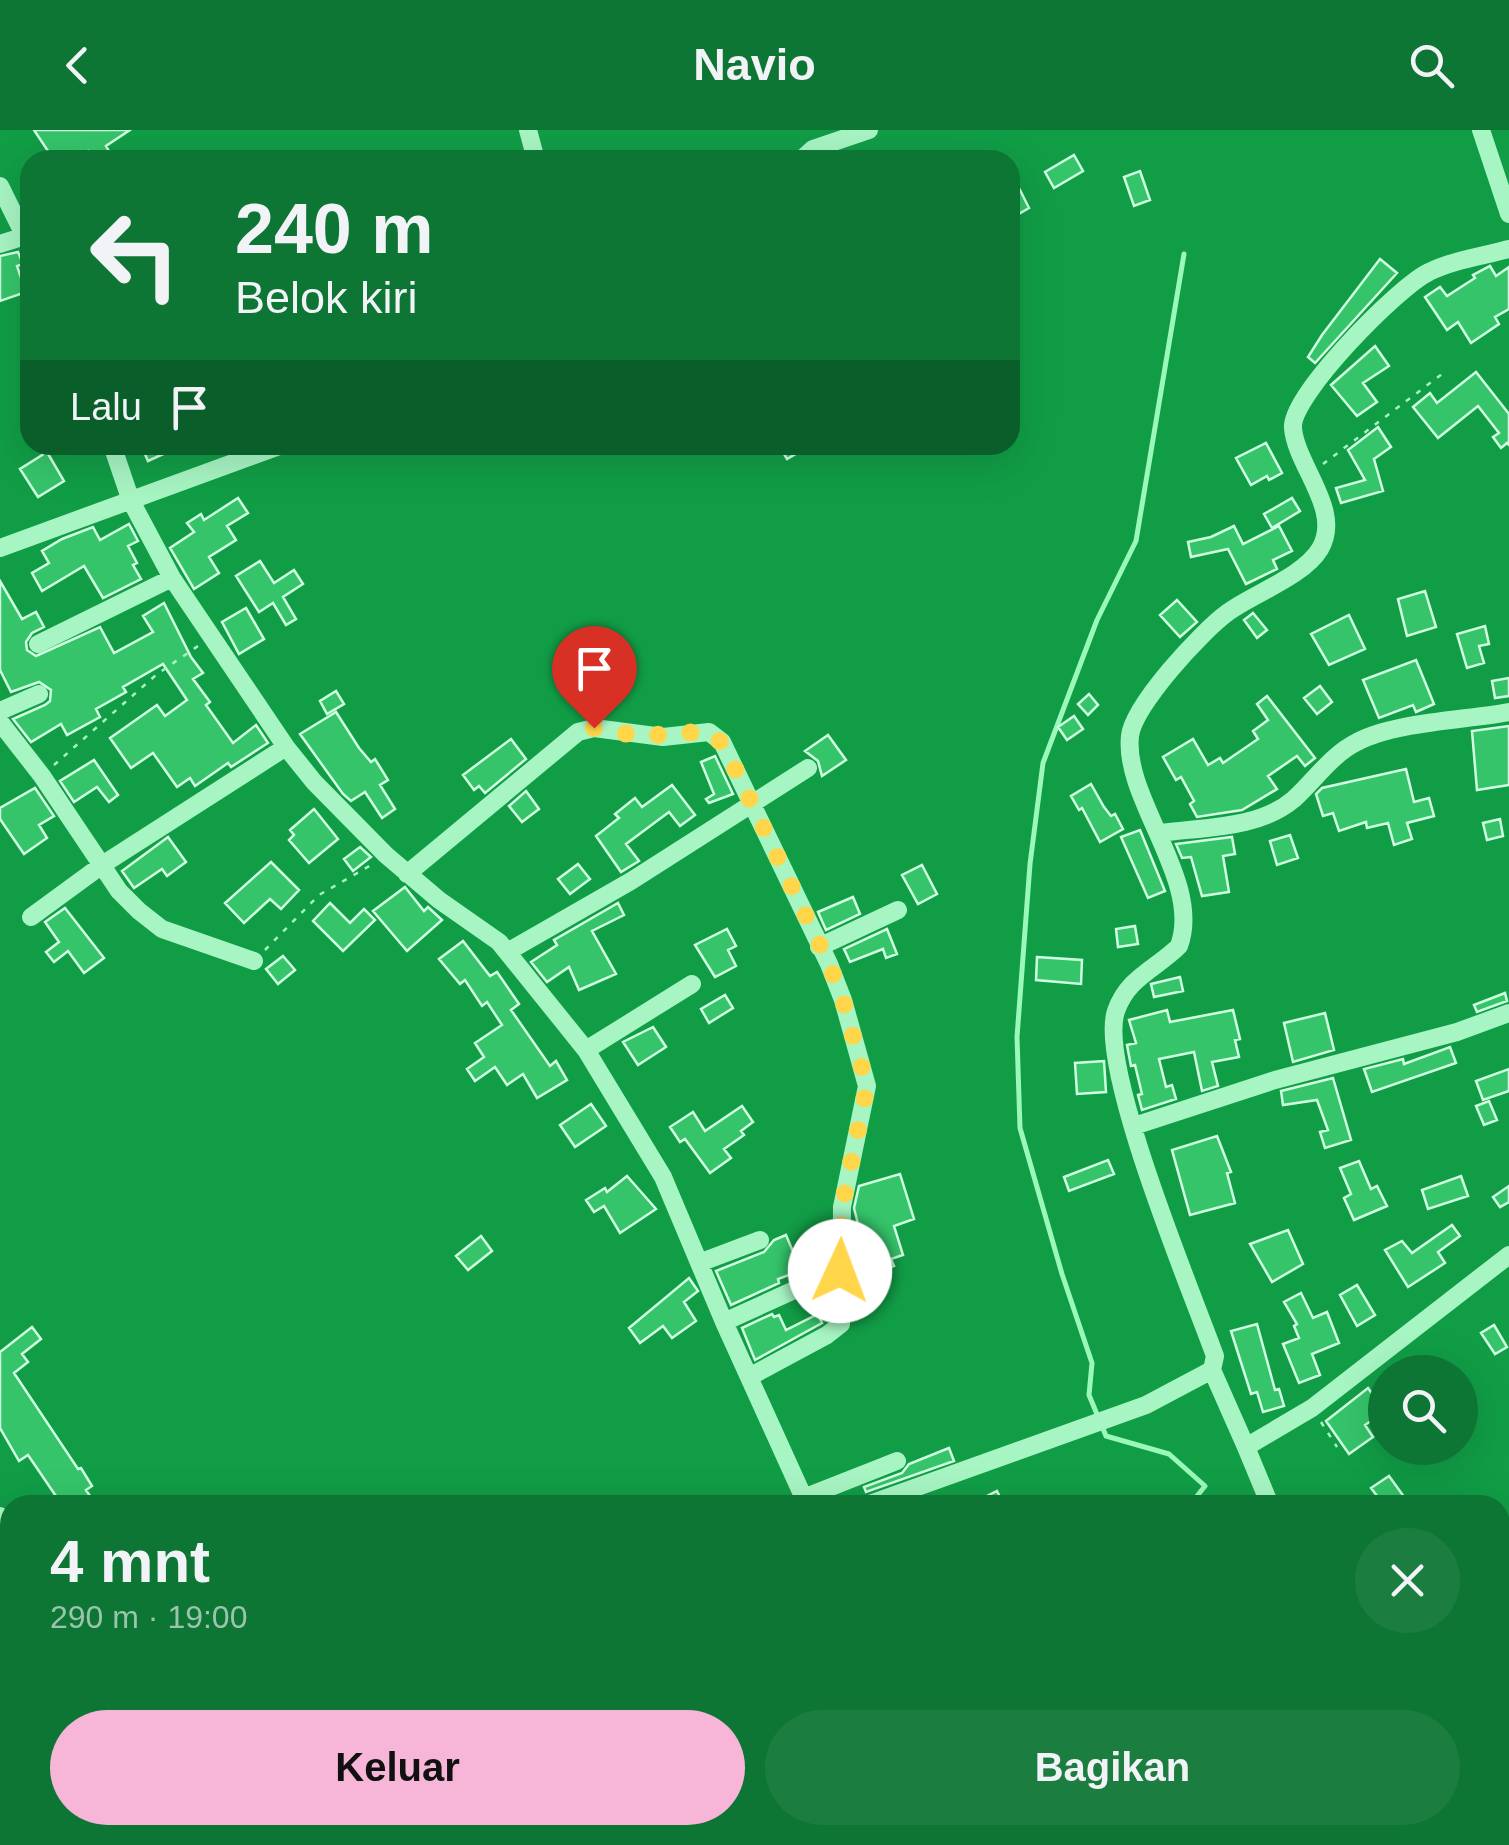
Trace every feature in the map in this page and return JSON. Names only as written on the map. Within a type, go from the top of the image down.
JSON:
[{"type":"street","points":[[820,150],[870,130]]},
{"type":"street","points":[[1482,130],[1509,214]]},
{"type":"street","points":[[0,186],[20,227]]},
{"type":"street","points":[[1266,1495],[1212,1370],[1215,1356],[1176,1257],[1116,1060],[1114,1016],[1124,993],[1134,980],[1170,955],[1182,936],[1184,919],[1160,832],[1129,758],[1130,732],[1157,686],[1226,614],[1306,564],[1320,549],[1325,514],[1293,434],[1292,418],[1313,386],[1403,288],[1430,271],[1509,249]]},
{"type":"street","points":[[115,455],[131,501],[172,578],[286,747],[314,782],[386,855],[509,951],[586,1050],[663,1176],[802,1495]]},
{"type":"street","points":[[0,548],[255,455]]},
{"type":"street","points":[[38,644],[172,578]]},
{"type":"street","points":[[0,711],[39,694]]},
{"type":"street","points":[[1160,832],[1260,819],[1295,798],[1337,755],[1381,732],[1509,712]]},
{"type":"street","points":[[0,722],[42,776],[118,891],[162,928],[254,962]]},
{"type":"street","points":[[407,874],[560,744],[586,730],[651,737],[708,732],[722,742],[843,1000],[867,1086],[842,1207],[840,1324],[749,1377]]},
{"type":"street","points":[[31,917],[102,865],[286,747]]},
{"type":"street","points":[[509,951],[631,881],[808,768]]},
{"type":"street","points":[[820,947],[898,910]]},
{"type":"street","points":[[586,1050],[692,984]]},
{"type":"street","points":[[1134,1126],[1274,1080],[1457,1032],[1509,1013]]},
{"type":"street","points":[[699,1263],[760,1240]]},
{"type":"street","points":[[1246,1447],[1312,1408],[1509,1254]]},
{"type":"street","points":[[724,1322],[823,1278]]},
{"type":"street","points":[[895,1495],[1122,1414],[1179,1390],[1212,1370]]},
{"type":"street","points":[[819,1495],[897,1461]]},
{"type":"path","points":[[1309,474],[1442,374]]},
{"type":"path","points":[[42,776],[156,675],[210,638]]},
{"type":"path","points":[[254,962],[319,895],[386,855]]},
{"type":"path","points":[[1312,1408],[1337,1447]]},
{"type":"building","points":[[34,130],[130,130],[106,146],[108,150],[47,150]]},
{"type":"building","points":[[1074,155],[1083,171],[1054,188],[1045,172]]},
{"type":"building","points":[[1140,171],[1150,200],[1134,206],[1124,177]]},
{"type":"building","points":[[1020,190],[1029,208],[1020,213]]},
{"type":"building","points":[[18,252],[20,294],[0,301],[0,256]]},
{"type":"building","points":[[1380,259],[1397,273],[1315,363],[1308,357]]},
{"type":"building","points":[[1490,266],[1496,276],[1509,267],[1509,309],[1495,317],[1499,324],[1471,343],[1458,322],[1447,330],[1425,297],[1440,287],[1447,296]]},
{"type":"building","points":[[1375,346],[1389,366],[1363,383],[1377,402],[1357,416],[1331,385]]},
{"type":"building","points":[[1476,372],[1509,414],[1509,445],[1501,448],[1493,437],[1499,433],[1478,406],[1438,438],[1413,407],[1430,393],[1437,403]]},
{"type":"building","points":[[1378,427],[1391,447],[1374,459],[1383,491],[1341,503],[1336,488],[1365,480],[1348,450]]},
{"type":"building","points":[[1266,443],[1282,473],[1251,485],[1236,458]]},
{"type":"building","points":[[49,455],[64,481],[38,497],[20,469]]},
{"type":"building","points":[[238,498],[248,513],[227,526],[236,540],[209,557],[219,573],[194,589],[170,548],[194,532],[187,523],[201,514],[204,520]]},
{"type":"building","points":[[1292,498],[1300,511],[1272,528],[1264,514]]},
{"type":"building","points":[[129,524],[138,541],[128,546],[141,579],[103,598],[84,566],[42,591],[32,573],[49,563],[42,551],[93,527],[100,540]]},
{"type":"building","points":[[1234,526],[1243,544],[1279,526],[1292,551],[1273,560],[1277,569],[1246,584],[1228,549],[1191,557],[1188,542]]},
{"type":"building","points":[[260,561],[274,583],[294,570],[303,584],[283,597],[296,619],[286,625],[273,603],[259,612],[236,576]]},
{"type":"building","points":[[0,581],[22,619],[36,612],[44,627],[32,633],[26,642],[27,650],[36,656],[100,627],[114,653],[153,632],[143,616],[164,603],[203,673],[193,679],[233,743],[256,725],[268,743],[231,767],[228,763],[195,786],[190,778],[177,787],[153,753],[131,768],[110,738],[157,705],[165,716],[187,700],[163,664],[123,687],[126,692],[96,709],[100,717],[67,735],[61,724],[31,742],[13,719],[45,705],[50,701],[51,690],[39,682],[11,692],[0,670]]},
{"type":"building","points":[[1425,591],[1436,627],[1407,636],[1398,599]]},
{"type":"building","points":[[1177,600],[1197,622],[1180,637],[1160,615]]},
{"type":"building","points":[[246,608],[264,639],[239,654],[222,622]]},
{"type":"building","points":[[1253,613],[1267,630],[1257,638],[1244,620]]},
{"type":"building","points":[[1349,615],[1365,649],[1329,665],[1311,634]]},
{"type":"building","points":[[1485,626],[1489,644],[1479,646],[1484,663],[1467,668],[1457,634]]},
{"type":"building","points":[[1416,660],[1434,704],[1416,712],[1413,705],[1379,718],[1363,680]]},
{"type":"building","points":[[1509,678],[1509,696],[1495,698],[1492,681]]},
{"type":"building","points":[[1320,686],[1332,702],[1317,714],[1304,698]]},
{"type":"building","points":[[336,691],[344,704],[327,714],[320,701]]},
{"type":"building","points":[[1089,694],[1098,705],[1088,715],[1078,704]]},
{"type":"building","points":[[1267,696],[1315,758],[1305,766],[1297,756],[1268,776],[1277,789],[1242,810],[1197,817],[1190,804],[1194,801],[1181,777],[1176,780],[1163,757],[1193,739],[1208,765],[1220,758],[1223,763],[1258,739],[1253,731],[1268,720],[1257,704]]},
{"type":"building","points":[[336,712],[359,748],[371,762],[375,759],[388,780],[380,785],[395,809],[382,818],[365,792],[351,801],[343,794],[300,734]]},
{"type":"building","points":[[1074,716],[1083,729],[1067,740],[1058,727]]},
{"type":"building","points":[[1509,726],[1509,785],[1477,790],[1472,731]]},
{"type":"building","points":[[828,735],[846,760],[822,776],[818,761],[805,751]]},
{"type":"building","points":[[511,739],[526,759],[485,793],[479,786],[474,790],[463,775]]},
{"type":"building","points":[[715,756],[733,794],[709,803],[706,799],[714,794],[701,762]]},
{"type":"building","points":[[94,760],[118,795],[109,802],[97,787],[74,802],[60,781]]},
{"type":"building","points":[[1406,769],[1414,802],[1429,798],[1434,816],[1407,823],[1412,839],[1394,845],[1388,823],[1367,828],[1366,822],[1339,831],[1333,813],[1323,816],[1316,794],[1322,788]]},
{"type":"building","points":[[1091,784],[1123,829],[1100,842],[1071,796]]},
{"type":"building","points":[[672,785],[695,815],[680,826],[669,812],[626,844],[639,861],[621,872],[596,836],[619,818],[615,814],[635,798],[642,807]]},
{"type":"building","points":[[35,788],[54,816],[39,825],[47,838],[24,854],[0,819],[0,808]]},
{"type":"building","points":[[526,791],[539,809],[522,822],[509,806]]},
{"type":"building","points":[[314,809],[338,839],[309,863],[289,840],[294,835],[290,830]]},
{"type":"building","points":[[1500,819],[1503,836],[1487,840],[1483,823]]},
{"type":"building","points":[[1140,830],[1165,891],[1148,898],[1121,837]]},
{"type":"building","points":[[1290,835],[1298,858],[1277,865],[1270,841]]},
{"type":"building","points":[[168,837],[186,862],[167,876],[162,869],[134,888],[122,871]]},
{"type":"building","points":[[1232,837],[1235,854],[1223,856],[1229,892],[1202,896],[1191,857],[1182,858],[1176,844]]},
{"type":"building","points":[[360,847],[371,857],[353,871],[344,859]]},
{"type":"building","points":[[271,862],[299,890],[281,909],[270,899],[244,923],[225,903]]},
{"type":"building","points":[[578,864],[590,879],[570,894],[558,879]]},
{"type":"building","points":[[922,865],[937,894],[918,904],[902,875]]},
{"type":"building","points":[[405,887],[424,911],[428,907],[442,920],[407,951],[373,911]]},
{"type":"building","points":[[853,897],[860,914],[826,930],[818,912]]},
{"type":"building","points":[[330,903],[350,923],[364,909],[375,920],[343,951],[313,921]]},
{"type":"building","points":[[618,903],[624,915],[592,931],[616,974],[579,990],[569,967],[547,982],[531,962],[557,945],[554,940]]},
{"type":"building","points":[[65,908],[104,958],[84,973],[68,951],[54,962],[46,952],[59,942],[45,922]]},
{"type":"building","points":[[1135,926],[1138,944],[1118,947],[1116,929]]},
{"type":"building","points":[[727,929],[736,946],[728,950],[736,966],[715,977],[695,945]]},
{"type":"building","points":[[887,929],[897,954],[886,958],[883,949],[850,962],[844,949]]},
{"type":"building","points":[[463,941],[490,976],[497,972],[519,1004],[511,1010],[550,1066],[556,1061],[567,1080],[537,1098],[523,1074],[507,1085],[495,1067],[475,1081],[467,1069],[484,1057],[475,1043],[502,1025],[487,1002],[482,1006],[465,980],[460,984],[439,959]]},
{"type":"building","points":[[283,956],[295,970],[278,984],[266,969]]},
{"type":"building","points":[[1037,957],[1082,960],[1081,984],[1036,980]]},
{"type":"building","points":[[1180,977],[1183,991],[1154,997],[1151,984]]},
{"type":"building","points":[[1505,993],[1507,1001],[1477,1012],[1474,1005]]},
{"type":"building","points":[[725,995],[733,1008],[709,1023],[701,1009]]},
{"type":"building","points":[[1167,1010],[1170,1022],[1233,1010],[1240,1039],[1235,1040],[1239,1057],[1212,1062],[1218,1086],[1202,1091],[1194,1052],[1159,1059],[1166,1087],[1172,1085],[1176,1099],[1142,1110],[1138,1095],[1142,1094],[1127,1045],[1136,1043],[1129,1020]]},
{"type":"building","points":[[1325,1013],[1334,1050],[1293,1062],[1284,1023]]},
{"type":"building","points":[[653,1027],[666,1047],[638,1065],[623,1042]]},
{"type":"building","points":[[1450,1047],[1456,1063],[1372,1092],[1364,1069],[1403,1059],[1404,1064]]},
{"type":"building","points":[[1104,1061],[1106,1092],[1077,1094],[1075,1063]]},
{"type":"building","points":[[1509,1069],[1509,1091],[1483,1100],[1476,1081]]},
{"type":"building","points":[[1333,1078],[1351,1140],[1325,1148],[1320,1132],[1328,1130],[1317,1100],[1283,1105],[1281,1091]]},
{"type":"building","points":[[1489,1101],[1497,1120],[1484,1125],[1476,1106]]},
{"type":"building","points":[[591,1104],[606,1126],[575,1147],[560,1125]]},
{"type":"building","points":[[742,1106],[753,1122],[741,1131],[744,1135],[724,1149],[731,1158],[710,1173],[685,1139],[680,1142],[670,1127],[693,1112],[705,1131]]},
{"type":"building","points":[[1217,1136],[1231,1172],[1227,1173],[1235,1203],[1190,1215],[1172,1150]]},
{"type":"building","points":[[1108,1160],[1114,1174],[1069,1191],[1064,1177]]},
{"type":"building","points":[[1359,1161],[1371,1189],[1377,1186],[1387,1206],[1354,1220],[1344,1198],[1351,1194],[1340,1168]]},
{"type":"building","points":[[900,1174],[914,1219],[894,1226],[903,1255],[891,1259],[894,1266],[854,1278],[854,1254],[860,1252],[854,1234],[854,1229],[859,1228],[854,1208],[859,1186]]},
{"type":"building","points":[[627,1176],[656,1209],[620,1233],[604,1206],[594,1212],[586,1200],[605,1188],[607,1192]]},
{"type":"building","points":[[1461,1176],[1468,1196],[1428,1209],[1422,1190]]},
{"type":"building","points":[[1509,1186],[1509,1202],[1500,1207],[1493,1197]]},
{"type":"building","points":[[1452,1225],[1460,1236],[1438,1252],[1445,1263],[1408,1287],[1385,1250],[1402,1241],[1412,1253]]},
{"type":"building","points":[[1288,1230],[1303,1264],[1272,1282],[1250,1244]]},
{"type":"building","points":[[786,1235],[794,1254],[824,1242],[829,1260],[778,1279],[779,1283],[731,1305],[716,1271],[764,1252],[774,1240]]},
{"type":"building","points":[[481,1236],[492,1251],[468,1270],[456,1256]]},
{"type":"building","points":[[689,1278],[698,1291],[684,1302],[696,1321],[672,1338],[663,1326],[640,1343],[629,1328]]},
{"type":"building","points":[[1357,1285],[1375,1315],[1357,1326],[1340,1295]]},
{"type":"building","points":[[826,1289],[829,1309],[819,1314],[811,1296]]},
{"type":"building","points":[[1301,1293],[1313,1318],[1327,1312],[1339,1343],[1312,1354],[1320,1375],[1299,1383],[1283,1344],[1299,1338],[1294,1326],[1297,1324],[1284,1302]]},
{"type":"building","points":[[772,1314],[779,1315],[786,1330],[818,1314],[822,1323],[755,1360],[742,1328]]},
{"type":"building","points":[[1257,1324],[1275,1390],[1279,1389],[1284,1406],[1263,1412],[1257,1392],[1251,1394],[1231,1331]]},
{"type":"building","points":[[1494,1325],[1507,1347],[1495,1354],[1481,1333]]},
{"type":"building","points":[[32,1327],[41,1339],[22,1354],[28,1362],[14,1373],[78,1469],[81,1468],[92,1486],[86,1490],[89,1495],[55,1495],[28,1455],[19,1461],[0,1428],[0,1352]]},
{"type":"building","points":[[1368,1388],[1368,1441],[1349,1454],[1326,1421]]},
{"type":"building","points":[[949,1448],[954,1461],[866,1492],[864,1487],[902,1473],[909,1464]]},
{"type":"building","points":[[1389,1476],[1403,1495],[1376,1495],[1371,1488]]},
{"type":"waterway","points":[[1184,254],[1136,541],[1097,620],[1043,763],[1030,864],[1017,1037],[1020,1128],[1092,1363],[1089,1395],[1106,1436],[1169,1454],[1205,1486],[1198,1495]]},
{"type":"route","points":[[594,728],[663,737],[708,732],[722,742],[829,964],[867,1086],[842,1207],[840,1271]]}]
